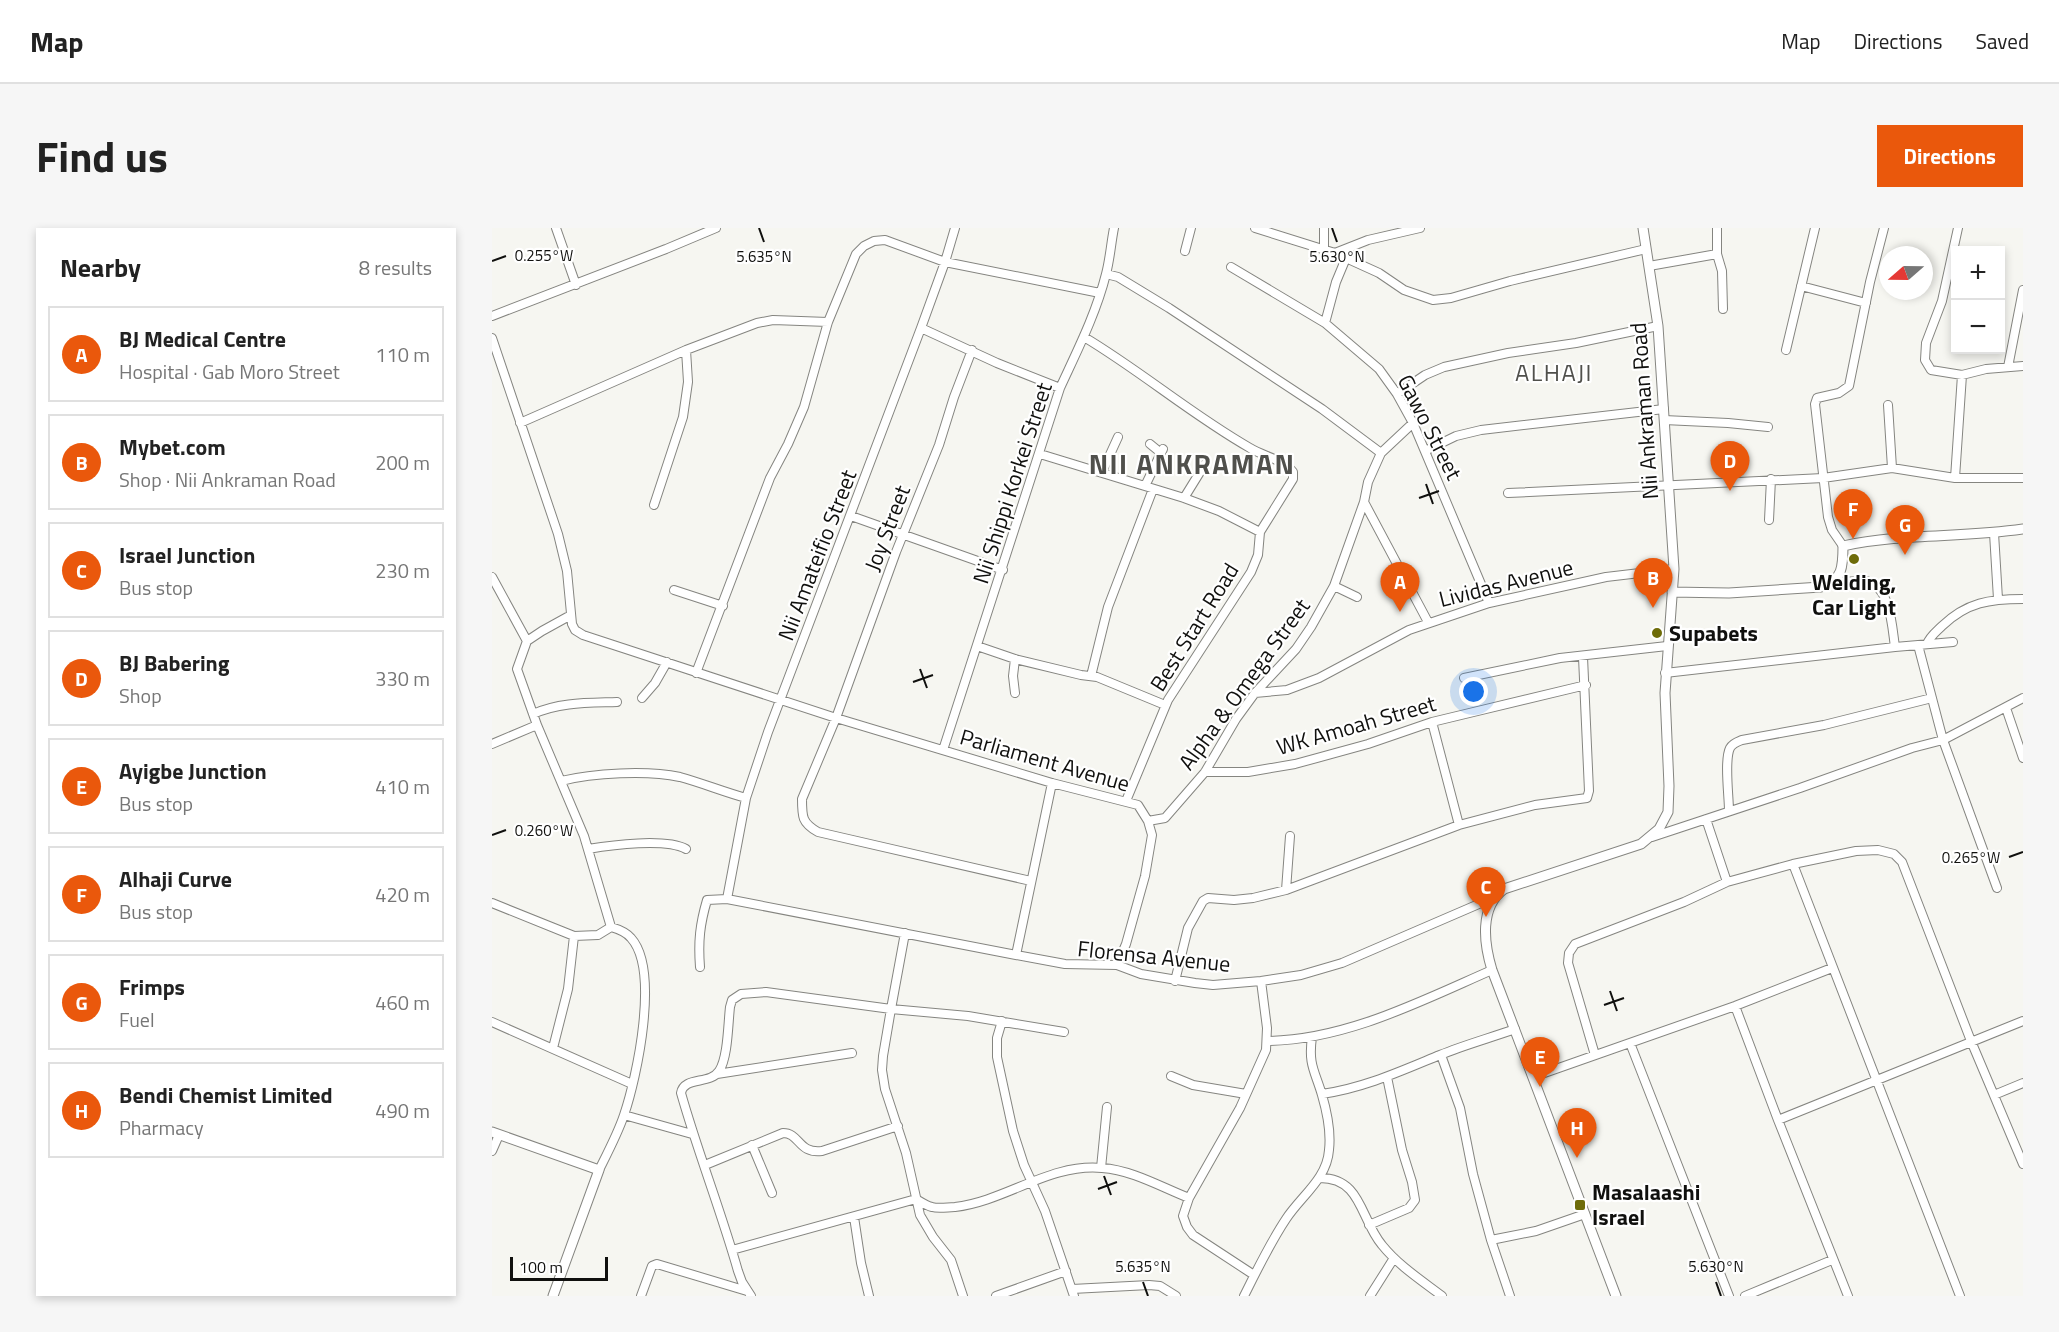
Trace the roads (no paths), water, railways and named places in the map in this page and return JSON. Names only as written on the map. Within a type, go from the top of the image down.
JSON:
[{"type":"street","points":[[556,228],[576,285]]},
{"type":"street","points":[[492,316],[576,285],[716,228]]},
{"type":"street","name":"Nii Amateifio Street","points":[[727,898],[746,798],[768,732],[921,328],[955,228]]},
{"type":"street","name":"Nii Shippi Korkei Street","points":[[944,750],[1060,388],[1084,337],[1106,274],[1114,228]]},
{"type":"street","points":[[1185,251],[1191,228]]},
{"type":"street","points":[[1255,228],[1335,253],[1378,273],[1404,290],[1433,300],[1451,298],[1510,281],[1646,249]]},
{"type":"street","points":[[1324,228],[1324,250]]},
{"type":"street","points":[[1335,253],[1368,240],[1420,228]]},
{"type":"street","name":"Nii Ankraman Road","points":[[1643,228],[1658,326],[1674,568],[1665,673],[1668,812],[1664,822],[1651,837]]},
{"type":"street","points":[[1717,228],[1718,254],[1722,271],[1723,309]]},
{"type":"street","points":[[1786,350],[1815,228]]},
{"type":"street","points":[[1672,592],[1729,593],[1812,588],[1828,585],[1838,578],[1843,566],[1843,546],[1830,523],[1815,404],[1817,398],[1839,393],[1849,386],[1884,228]]},
{"type":"street","points":[[1958,228],[1942,301],[1926,343],[1925,360],[1931,370],[1962,375],[2023,366]]},
{"type":"street","points":[[696,673],[770,478],[804,408],[828,322],[856,254],[864,246],[874,241],[885,240],[945,262],[1100,292]]},
{"type":"street","points":[[1649,266],[1718,254]]},
{"type":"street","points":[[1325,323],[1339,272],[1346,258]]},
{"type":"street","name":"Gawo Street","points":[[1231,267],[1325,323],[1379,369],[1413,423],[1490,603]]},
{"type":"street","points":[[1106,274],[1118,278],[1169,308],[1322,409],[1381,453]]},
{"type":"street","points":[[1802,286],[1866,303]]},
{"type":"street","points":[[2008,367],[2023,290]]},
{"type":"street","points":[[520,423],[686,350],[765,322],[773,320],[828,322]]},
{"type":"street","points":[[1396,394],[1425,375],[1444,367],[1658,326]]},
{"type":"street","points":[[921,328],[997,363],[1060,388]]},
{"type":"street","name":"Best Start Road","points":[[1084,337],[1224,433],[1260,454],[1289,466],[1293,472],[1293,478],[1260,532],[1257,555],[1251,572],[1165,705],[1126,801]]},
{"type":"street","points":[[492,338],[558,534],[567,571],[571,615],[542,630],[527,641],[517,669],[537,725],[588,849],[611,927]]},
{"type":"street","points":[[654,505],[683,417],[688,381],[686,350]]},
{"type":"street","name":"Joy Street","points":[[972,350],[939,445],[903,534],[836,718],[802,799],[803,819],[808,826],[818,832],[1031,881]]},
{"type":"street","points":[[1954,478],[1962,375]]},
{"type":"street","points":[[1888,405],[1892,468]]},
{"type":"street","points":[[1425,451],[1456,436],[1481,430],[1664,409]]},
{"type":"street","points":[[1664,420],[1768,427]]},
{"type":"street","name":"Alpha & Omega Street","points":[[1148,821],[1165,818],[1205,772],[1236,719],[1255,693],[1296,649],[1311,627],[1334,586],[1364,502],[1368,482],[1381,453],[1413,423]]},
{"type":"street","points":[[1102,472],[1118,437]]},
{"type":"street","points":[[1091,676],[1108,607],[1162,451],[1150,444]]},
{"type":"street","points":[[1040,454],[1184,498],[1219,511],[1260,532]]},
{"type":"street","points":[[1184,498],[1205,464]]},
{"type":"street","points":[[1508,494],[1823,478],[1892,468],[1954,478],[2023,478]]},
{"type":"street","points":[[1768,520],[1771,479]]},
{"type":"street","points":[[1364,502],[1428,622]]},
{"type":"street","points":[[851,516],[1003,570]]},
{"type":"street","points":[[1843,546],[1871,540],[1994,533],[2023,529]]},
{"type":"street","points":[[1994,533],[1998,599]]},
{"type":"street","name":"Lividas Avenue","points":[[1255,693],[1287,690],[1319,678],[1409,630],[1490,603],[1606,578],[1674,568]]},
{"type":"street","points":[[492,577],[527,641]]},
{"type":"street","points":[[1834,582],[1867,581],[1879,589],[1888,608],[1895,647]]},
{"type":"street","points":[[1334,586],[1357,597]]},
{"type":"street","points":[[674,590],[723,606]]},
{"type":"street","points":[[1927,644],[1929,638],[1956,613],[1979,603],[1998,599],[2023,599]]},
{"type":"street","name":"Parliament Avenue","points":[[571,615],[575,630],[583,635],[696,673],[1052,783],[1137,805],[1148,821],[1152,835],[1145,876],[1126,944],[1117,965]]},
{"type":"street","points":[[1665,673],[1953,642]]},
{"type":"street","points":[[1918,645],[1943,741],[1997,888]]},
{"type":"street","points":[[977,646],[1015,659],[1097,676],[1165,705]]},
{"type":"street","points":[[1464,678],[1536,662],[1667,646]]},
{"type":"street","points":[[1174,981],[1188,928],[1203,901],[1214,897],[1233,900],[1253,898],[1286,890],[1459,825],[1535,805],[1587,798],[1590,791],[1583,657]]},
{"type":"street","points":[[1014,693],[1015,659]]},
{"type":"street","points":[[642,698],[655,683],[667,662]]},
{"type":"street","name":"WK Amoah Street","points":[[1205,772],[1248,771],[1296,764],[1368,744],[1432,722],[1586,685]]},
{"type":"street","points":[[1729,811],[1728,761],[1729,750],[1733,744],[1742,740],[1824,725],[1932,698]]},
{"type":"street","points":[[1616,1296],[1492,970],[1486,946],[1486,935],[1488,911],[1495,897],[1511,886],[1634,847],[1651,837],[1912,748],[1943,741],[2023,698]]},
{"type":"street","points":[[533,714],[546,708],[570,704],[617,702]]},
{"type":"street","points":[[2006,708],[2023,758]]},
{"type":"street","points":[[1432,722],[1459,825]]},
{"type":"street","points":[[492,744],[537,725]]},
{"type":"street","points":[[561,781],[579,777],[640,774],[669,776],[746,798]]},
{"type":"street","points":[[1016,956],[1052,783]]},
{"type":"street","points":[[1706,819],[1727,882]]},
{"type":"street","points":[[1286,890],[1290,836]]},
{"type":"street","points":[[588,849],[634,844],[677,846],[686,849]]},
{"type":"street","points":[[1595,1055],[1568,963],[1569,953],[1575,944],[1683,902],[1727,882],[1793,864],[1856,851],[1878,850],[1894,854],[1902,862],[1971,1041],[2023,1164]]},
{"type":"street","points":[[1793,864],[1960,1296]]},
{"type":"street","name":"Florensa Avenue","points":[[727,898],[1016,956],[1065,964],[1117,965],[1141,974],[1174,981],[1213,985],[1301,975],[1342,963],[1495,897]]},
{"type":"street","points":[[700,967],[698,942],[701,919],[707,900],[727,898]]},
{"type":"street","points":[[492,903],[574,936],[598,935],[611,927]]},
{"type":"street","points":[[553,1296],[599,1170],[624,1115],[636,1072],[646,990],[643,969],[632,938],[611,927]]},
{"type":"street","points":[[904,933],[885,1038],[882,1070],[885,1089],[906,1153],[916,1199],[926,1225],[951,1260],[963,1296]]},
{"type":"street","points":[[553,1048],[568,989],[574,936]]},
{"type":"street","points":[[1533,1077],[1735,1006],[1832,968]]},
{"type":"street","points":[[1267,1041],[1292,1041],[1312,1037],[1384,1016],[1492,970]]},
{"type":"street","points":[[1254,1275],[1189,1231],[1184,1216],[1189,1198],[1263,1059],[1267,1041],[1261,981]]},
{"type":"street","points":[[717,1074],[724,1056],[732,1000],[741,994],[755,992],[1002,1021],[1064,1032]]},
{"type":"street","points":[[1735,1006],[1832,1260],[1848,1296]]},
{"type":"street","points":[[1002,1021],[997,1038],[999,1071],[1013,1131],[1031,1182],[1045,1211],[1073,1293],[1149,1285],[1160,1286],[1176,1296]]},
{"type":"street","points":[[1778,1120],[2023,1021]]},
{"type":"street","points":[[492,1022],[632,1084]]},
{"type":"street","points":[[1322,1094],[1361,1086],[1515,1029]]},
{"type":"street","points":[[1244,1296],[1287,1216],[1320,1178],[1327,1162],[1329,1131],[1322,1094],[1312,1071],[1310,1053],[1312,1037]]},
{"type":"street","points":[[1630,1042],[1729,1296]]},
{"type":"street","points":[[749,1294],[742,1282],[705,1165],[692,1134],[681,1094],[682,1088],[686,1084],[717,1074],[852,1053]]},
{"type":"street","points":[[1441,1055],[1460,1108],[1473,1174],[1491,1240],[1510,1296]]},
{"type":"street","points":[[1171,1076],[1193,1085],[1246,1094]]},
{"type":"street","points":[[1369,1225],[1409,1208],[1415,1200],[1398,1134],[1387,1077]]},
{"type":"street","points":[[1994,1095],[2023,1083]]},
{"type":"street","points":[[1101,1168],[1107,1107]]},
{"type":"street","points":[[624,1115],[692,1134]]},
{"type":"street","points":[[705,1165],[778,1135],[788,1133],[810,1152],[822,1151],[898,1126]]},
{"type":"street","points":[[492,1151],[496,1133],[599,1170]]},
{"type":"street","points":[[752,1145],[772,1192]]},
{"type":"street","points":[[732,1250],[916,1199],[932,1207],[962,1206],[1001,1195],[1031,1182],[1070,1170],[1101,1168],[1126,1172],[1189,1198]]},
{"type":"street","points":[[1320,1178],[1337,1180],[1351,1190],[1357,1197],[1369,1225],[1381,1244],[1394,1258],[1442,1296]]},
{"type":"street","points":[[1491,1240],[1536,1231],[1585,1214]]},
{"type":"street","points":[[854,1217],[869,1296]]},
{"type":"street","points":[[1370,1296],[1394,1258]]},
{"type":"street","points":[[1746,1296],[1832,1260]]},
{"type":"street","points":[[641,1296],[652,1266],[657,1264],[749,1294]]},
{"type":"street","points":[[996,1296],[1066,1271]]},
{"type":"place","name":"BJ Babering","points":[[1730,491]]},
{"type":"place","name":"Alhaji Curve","points":[[1853,539]]},
{"type":"place","name":"Frimps","points":[[1905,555]]},
{"type":"place","name":"Welding, Car Light","points":[[1854,559]]},
{"type":"place","name":"Mybet.com","points":[[1653,608]]},
{"type":"place","name":"BJ Medical Centre","points":[[1400,612]]},
{"type":"place","name":"Supabets","points":[[1657,633]]},
{"type":"place","name":"Israel Junction","points":[[1486,917]]},
{"type":"place","name":"Ayigbe Junction","points":[[1540,1087]]},
{"type":"place","name":"Bendi Chemist Limited","points":[[1577,1158]]},
{"type":"place","name":"Masalaashi Israel","points":[[1580,1205]]},
{"type":"district","name":"ALHAJI","points":[[1554,373]]},
{"type":"district","name":"NII ANKRAMAN","points":[[1192,464]]}]
